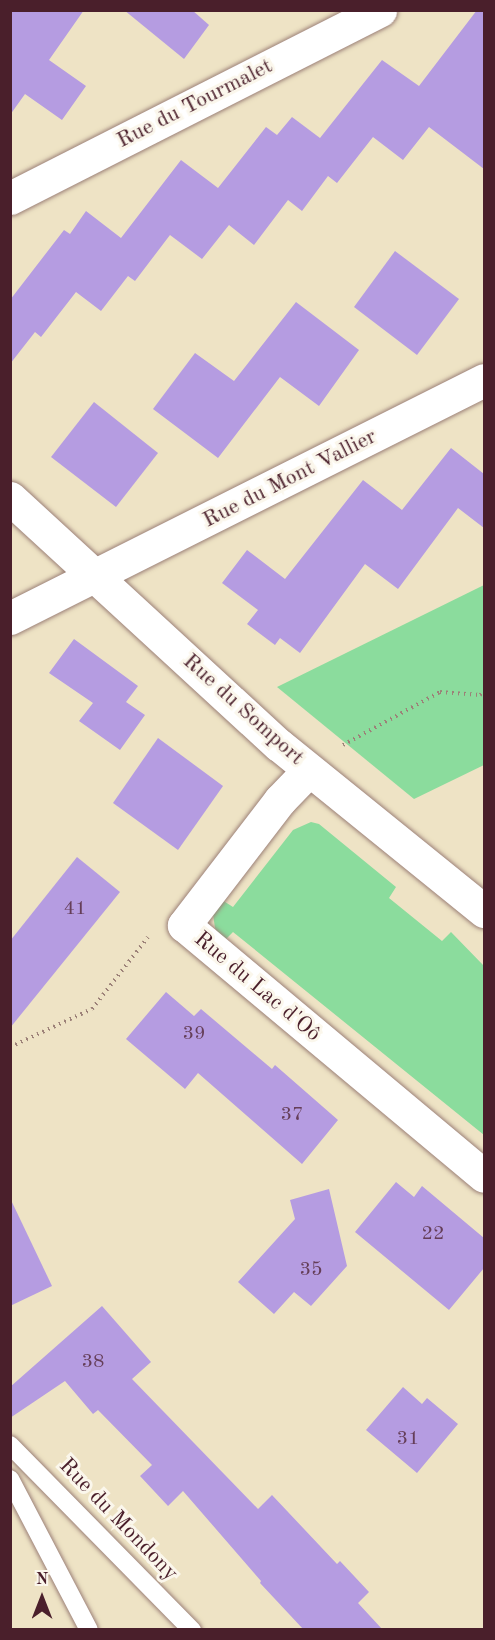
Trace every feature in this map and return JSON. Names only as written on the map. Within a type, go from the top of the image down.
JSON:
[{"type":"street","name":"Rue du Tourmalet","points":[[10,198],[380,10]]},
{"type":"street","name":"Rue du Mont Vallier","points":[[10,618],[484,380]]},
{"type":"street","name":"Rue du Somport","points":[[10,498],[309,770],[484,911]]},
{"type":"street","name":"Rue du Lac d'Oô","points":[[309,770],[280,800],[184,926],[484,1176]]},
{"type":"lane","name":"Rue du Mondony","points":[[10,1445],[192,1629]]},
{"type":"lane","points":[[10,1479],[89,1629]]},
{"type":"path","points":[[309,770],[352,739],[440,692],[484,692]]},
{"type":"path","points":[[10,1047],[92,1009],[162,919],[184,926]]},
{"type":"green space","points":[[484,585],[484,765],[414,799],[277,687]]},
{"type":"green space","points":[[311,822],[319,824],[396,887],[389,898],[442,941],[451,932],[484,966],[484,1135],[233,932],[223,942],[215,928],[213,914],[222,900],[233,907],[293,830]]},
{"type":"building","points":[[10,10],[84,10],[49,60],[86,86],[62,120],[25,94],[10,115]]},
{"type":"building","points":[[124,10],[192,10],[209,25],[184,59]]},
{"type":"building","points":[[477,10],[484,10],[484,169],[429,127],[403,160],[373,137],[337,183],[328,176],[302,211],[288,200],[254,245],[229,225],[202,259],[170,235],[135,281],[128,276],[101,311],[76,292],[41,337],[35,332],[10,364],[10,300],[64,230],[70,234],[86,211],[121,238],[181,160],[218,188],[266,127],[277,135],[292,117],[320,138],[382,60],[419,86]]},
{"type":"building","points":[[395,251],[459,299],[417,355],[354,307]]},
{"type":"building","points":[[296,302],[359,350],[319,406],[280,377],[218,458],[153,409],[195,353],[234,381]]},
{"type":"building","points":[[94,402],[158,453],[116,507],[51,457]]},
{"type":"building","points":[[451,448],[484,474],[484,528],[458,508],[398,589],[365,564],[300,653],[280,638],[275,645],[247,624],[258,610],[222,583],[247,550],[285,579],[363,480],[402,510]]},
{"type":"building","points":[[74,639],[138,686],[126,702],[145,715],[120,750],[79,721],[93,703],[49,673]]},
{"type":"building","points":[[158,738],[223,786],[178,850],[113,803]]},
{"type":"building","points":[[77,857],[120,892],[10,1028],[10,941]]},
{"type":"building","points":[[166,992],[194,1016],[201,1009],[272,1069],[275,1065],[338,1120],[302,1164],[198,1073],[185,1089],[126,1039]]},
{"type":"building","points":[[396,1182],[414,1197],[422,1186],[484,1238],[484,1268],[449,1310],[355,1232]]},
{"type":"building","points":[[329,1189],[347,1266],[311,1306],[294,1292],[274,1314],[238,1282],[295,1219],[290,1200]]},
{"type":"building","points":[[10,1198],[52,1286],[10,1306]]},
{"type":"building","points":[[102,1306],[151,1362],[132,1379],[258,1509],[272,1495],[337,1564],[340,1561],[369,1592],[358,1603],[382,1629],[303,1629],[260,1583],[261,1581],[183,1491],[168,1506],[140,1476],[152,1465],[98,1410],[93,1414],[65,1381],[10,1418],[10,1387]]},
{"type":"building","points":[[403,1387],[422,1404],[427,1398],[458,1424],[417,1473],[366,1430]]}]
